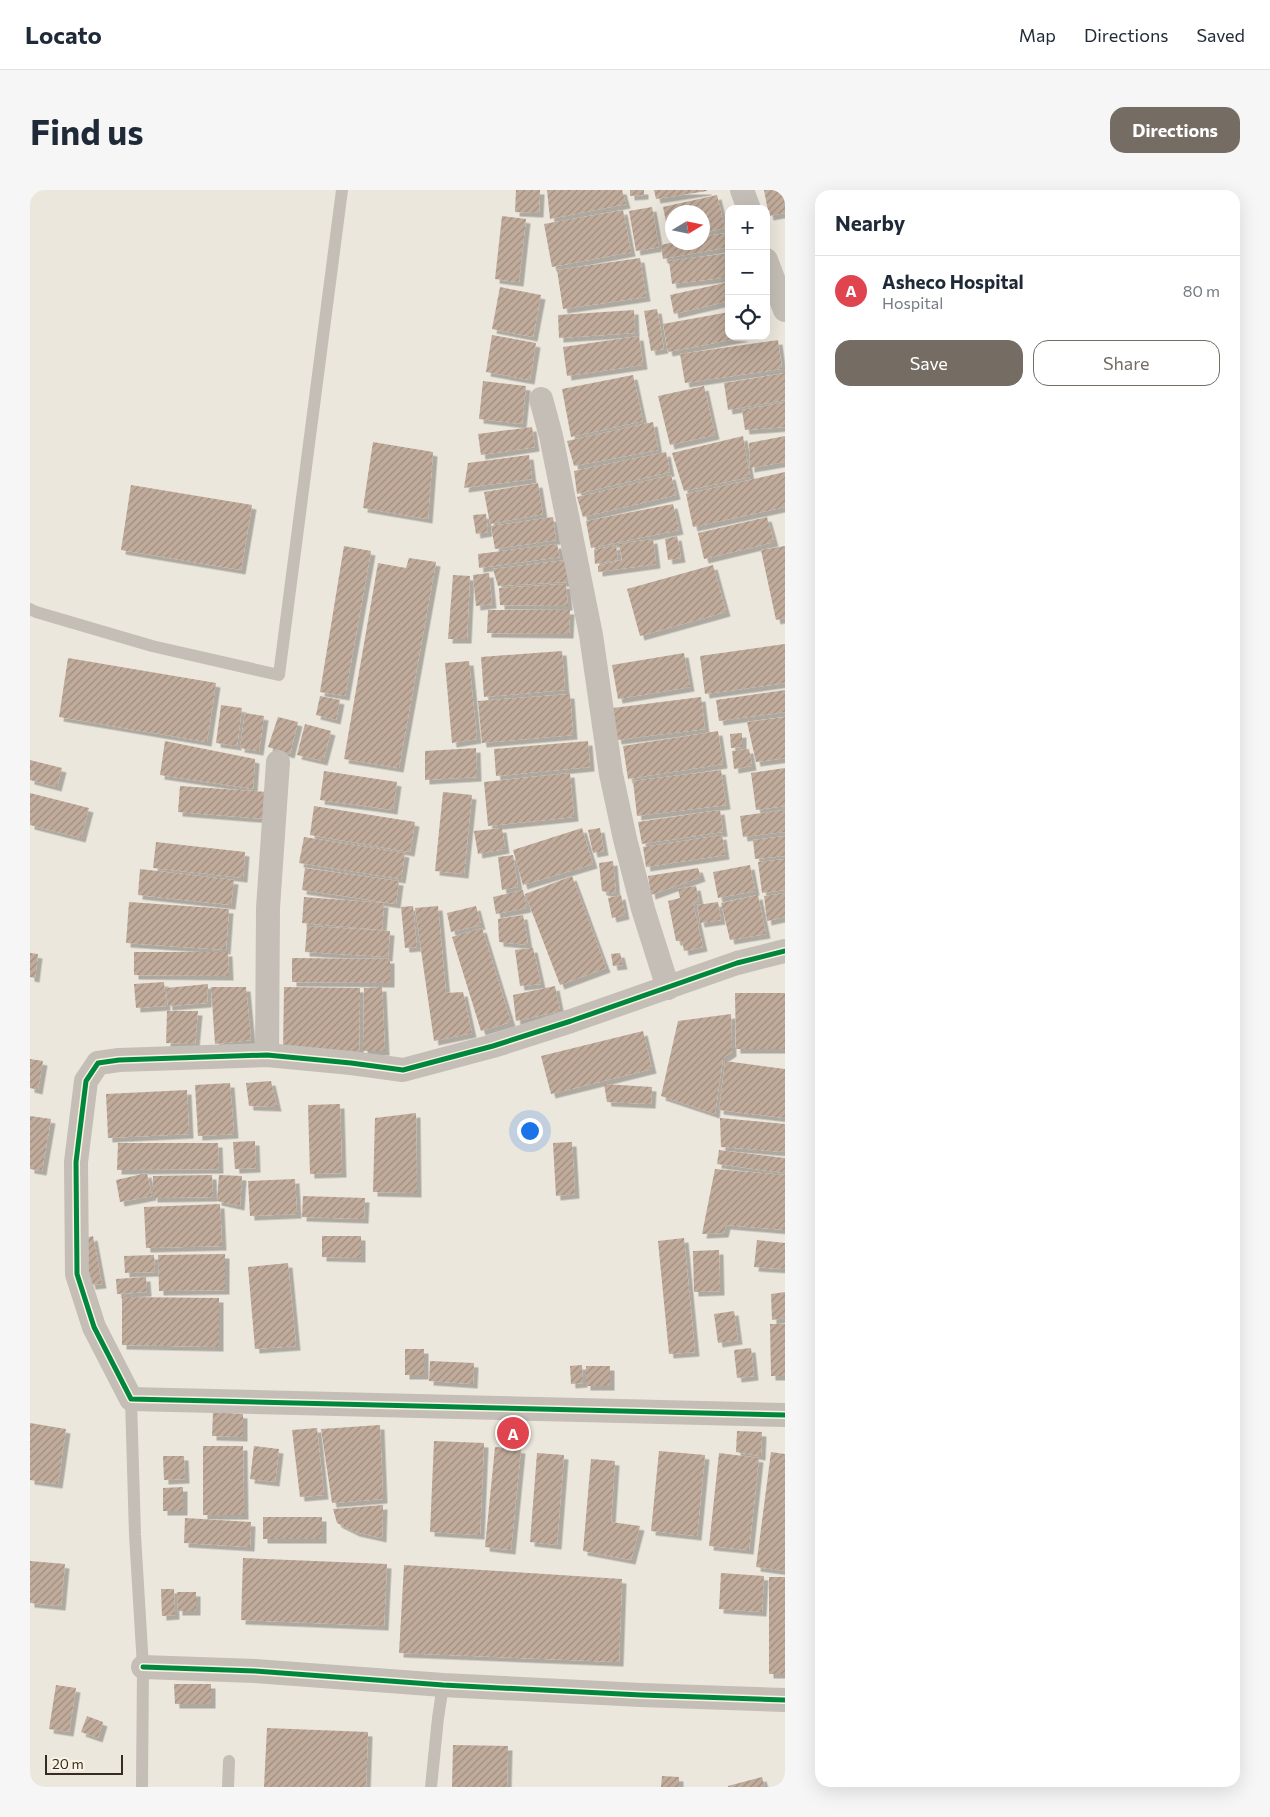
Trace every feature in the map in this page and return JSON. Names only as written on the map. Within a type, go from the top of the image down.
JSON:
[{"type":"street","points":[[742,190],[747,205]]},
{"type":"street","points":[[770,271],[785,310]]},
{"type":"street","points":[[541,399],[591,635],[610,765],[621,820],[643,909],[668,988]]},
{"type":"street","points":[[268,1055],[268,908],[278,762]]},
{"type":"street","points":[[785,951],[737,962],[668,988],[493,1046],[403,1070],[268,1055],[98,1062],[86,1081],[76,1162],[78,1274],[94,1327],[132,1399],[785,1415]]},
{"type":"street","points":[[143,1667],[255,1671],[443,1685],[785,1700]]},
{"type":"lane","points":[[30,609],[152,646],[279,675],[342,190]]},
{"type":"lane","points":[[132,1399],[134,1516],[143,1667],[142,1787]]},
{"type":"lane","points":[[431,1787],[443,1685]]},
{"type":"lane","points":[[228,1787],[229,1761]]},
{"type":"building","points":[[516,190],[540,190],[539,213],[515,212]]},
{"type":"building","points":[[547,190],[622,190],[626,204],[550,219]]},
{"type":"building","points":[[630,190],[644,190],[644,195],[630,196]]},
{"type":"building","points":[[654,190],[707,190],[707,191],[656,199]]},
{"type":"building","points":[[764,190],[785,190],[785,213],[770,216],[770,205],[767,205]]},
{"type":"building","points":[[717,195],[725,228],[710,231],[710,205],[672,205]]},
{"type":"building","points":[[652,207],[659,247],[636,251],[629,211]]},
{"type":"building","points":[[623,210],[631,252],[552,267],[544,224]]},
{"type":"building","points":[[502,216],[526,219],[519,282],[495,279]]},
{"type":"building","points":[[725,233],[725,248],[663,259],[661,245],[665,244],[665,250],[710,250],[710,236]]},
{"type":"building","points":[[725,254],[725,277],[672,284],[669,261]]},
{"type":"building","points":[[640,258],[646,297],[563,309],[557,270]]},
{"type":"building","points":[[725,283],[725,302],[674,314],[670,295]]},
{"type":"building","points":[[500,287],[541,295],[533,337],[492,329]]},
{"type":"building","points":[[657,309],[664,349],[651,351],[644,311]]},
{"type":"building","points":[[634,310],[635,333],[559,338],[558,315]]},
{"type":"building","points":[[725,313],[725,340],[730,340],[668,352],[663,324]]},
{"type":"building","points":[[492,335],[536,343],[530,380],[486,372]]},
{"type":"building","points":[[639,336],[643,365],[567,376],[563,347]]},
{"type":"building","points":[[778,340],[782,369],[685,383],[680,354]]},
{"type":"building","points":[[785,373],[785,400],[728,410],[724,383]]},
{"type":"building","points":[[633,375],[643,421],[571,437],[562,389]]},
{"type":"building","points":[[483,381],[526,386],[522,424],[479,419]]},
{"type":"building","points":[[704,386],[715,435],[670,445],[658,396]]},
{"type":"building","points":[[785,402],[785,427],[745,430],[742,410]]},
{"type":"building","points":[[653,422],[658,450],[574,466],[567,441]]},
{"type":"building","points":[[532,427],[535,447],[481,455],[478,434]]},
{"type":"building","points":[[743,436],[750,477],[684,491],[672,453]]},
{"type":"building","points":[[785,436],[785,462],[750,468],[749,443]]},
{"type":"building","points":[[373,442],[433,452],[428,519],[363,508]]},
{"type":"building","points":[[666,452],[670,472],[577,494],[574,471]]},
{"type":"building","points":[[529,455],[532,479],[464,488],[468,463]]},
{"type":"building","points":[[785,472],[785,507],[693,527],[686,494]]},
{"type":"building","points":[[671,475],[676,495],[583,517],[577,497]]},
{"type":"building","points":[[538,483],[543,514],[490,524],[484,492]]},
{"type":"building","points":[[131,485],[252,505],[241,570],[121,550]]},
{"type":"building","points":[[673,504],[679,530],[591,548],[586,521]]},
{"type":"building","points":[[486,514],[488,532],[476,534],[473,515]]},
{"type":"building","points":[[553,517],[556,540],[495,549],[491,526]]},
{"type":"building","points":[[767,517],[774,542],[704,559],[698,533]]},
{"type":"building","points":[[677,536],[681,558],[668,560],[665,539]]},
{"type":"building","points":[[653,539],[656,564],[598,572],[598,566],[622,560],[619,544]]},
{"type":"building","points":[[557,544],[560,557],[479,568],[478,554]]},
{"type":"building","points":[[616,545],[618,560],[595,564],[594,550]]},
{"type":"building","points":[[344,546],[371,551],[345,696],[320,692]]},
{"type":"building","points":[[785,546],[785,618],[776,620],[761,550]]},
{"type":"building","points":[[409,558],[436,562],[399,768],[344,759],[378,563],[406,568]]},
{"type":"building","points":[[567,560],[567,582],[498,586],[493,569]]},
{"type":"building","points":[[713,565],[726,612],[640,636],[627,589]]},
{"type":"building","points":[[489,573],[492,604],[476,606],[473,575]]},
{"type":"building","points":[[453,575],[470,576],[467,639],[448,639]]},
{"type":"building","points":[[566,584],[568,606],[500,605],[499,588]]},
{"type":"building","points":[[488,610],[570,610],[569,634],[487,633]]},
{"type":"building","points":[[785,644],[785,683],[705,694],[700,656]]},
{"type":"building","points":[[562,651],[565,690],[484,697],[481,657]]},
{"type":"building","points":[[684,653],[690,687],[618,699],[612,665]]},
{"type":"building","points":[[68,658],[216,683],[207,742],[59,717]]},
{"type":"building","points":[[469,661],[477,739],[452,743],[445,663]]},
{"type":"building","points":[[785,690],[785,712],[719,721],[716,700]]},
{"type":"building","points":[[570,694],[573,735],[482,743],[478,701]]},
{"type":"building","points":[[320,696],[340,700],[336,720],[316,715]]},
{"type":"building","points":[[701,697],[705,729],[617,740],[613,708]]},
{"type":"building","points":[[221,705],[242,708],[237,746],[216,743]]},
{"type":"building","points":[[245,713],[264,716],[259,751],[240,748]]},
{"type":"building","points":[[278,717],[298,722],[290,754],[268,747]]},
{"type":"building","points":[[785,717],[785,758],[756,762],[747,722]]},
{"type":"building","points":[[305,724],[331,731],[323,761],[297,755]]},
{"type":"building","points":[[718,731],[723,764],[628,779],[623,746]]},
{"type":"building","points":[[742,733],[742,747],[731,748],[730,734]]},
{"type":"building","points":[[165,741],[255,759],[253,789],[160,775]]},
{"type":"building","points":[[588,741],[590,767],[496,776],[494,749]]},
{"type":"building","points":[[476,748],[477,777],[425,780],[425,751]]},
{"type":"building","points":[[749,749],[752,766],[734,769],[732,751]]},
{"type":"building","points":[[30,760],[62,768],[57,787],[30,780]]},
{"type":"building","points":[[785,768],[785,806],[756,810],[751,773]]},
{"type":"building","points":[[721,770],[726,805],[637,816],[633,781]]},
{"type":"building","points":[[324,771],[397,782],[393,810],[320,800]]},
{"type":"building","points":[[570,773],[574,817],[488,826],[484,782]]},
{"type":"building","points":[[180,786],[268,792],[267,819],[178,812]]},
{"type":"building","points":[[443,792],[472,795],[464,874],[435,871]]},
{"type":"building","points":[[30,793],[89,808],[81,838],[30,825]]},
{"type":"building","points":[[314,806],[415,822],[410,852],[310,835]]},
{"type":"building","points":[[720,810],[723,832],[642,844],[638,822]]},
{"type":"building","points":[[785,810],[785,832],[743,837],[740,816]]},
{"type":"building","points":[[502,828],[505,849],[478,854],[474,831]]},
{"type":"building","points":[[582,828],[593,864],[523,885],[513,850]]},
{"type":"building","points":[[600,828],[604,851],[593,853],[588,830]]},
{"type":"building","points":[[722,835],[725,855],[646,867],[643,847]]},
{"type":"building","points":[[785,836],[785,856],[755,859],[753,840]]},
{"type":"building","points":[[304,837],[405,853],[401,879],[299,863]]},
{"type":"building","points":[[156,842],[245,852],[243,878],[153,868]]},
{"type":"building","points":[[513,855],[518,887],[502,890],[498,857]]},
{"type":"building","points":[[785,859],[785,890],[762,893],[758,862]]},
{"type":"building","points":[[613,861],[616,894],[602,891],[599,863]]},
{"type":"building","points":[[750,865],[755,891],[718,898],[713,872]]},
{"type":"building","points":[[305,868],[399,881],[396,904],[302,890]]},
{"type":"building","points":[[698,868],[701,877],[651,895],[648,876]]},
{"type":"building","points":[[140,869],[234,880],[231,905],[138,895]]},
{"type":"building","points":[[572,876],[606,968],[560,985],[525,894]]},
{"type":"building","points":[[696,886],[699,901],[693,903],[703,947],[684,951],[682,941],[676,941],[668,901],[680,898],[678,889]]},
{"type":"building","points":[[523,890],[527,908],[496,914],[493,897]]},
{"type":"building","points":[[785,893],[785,917],[767,921],[764,896]]},
{"type":"building","points":[[621,895],[625,915],[612,918],[608,898]]},
{"type":"building","points":[[758,895],[766,934],[730,940],[721,903]]},
{"type":"building","points":[[304,897],[384,903],[382,930],[302,923]]},
{"type":"building","points":[[129,902],[229,909],[226,950],[126,943]]},
{"type":"building","points":[[718,902],[721,920],[700,923],[697,905]]},
{"type":"building","points":[[413,906],[417,947],[405,948],[401,907]]},
{"type":"building","points":[[438,906],[446,993],[463,992],[472,1033],[434,1041],[415,908]]},
{"type":"building","points":[[476,906],[481,925],[451,932],[447,913]]},
{"type":"building","points":[[523,915],[528,945],[499,942],[498,919]]},
{"type":"building","points":[[307,926],[390,931],[388,957],[305,952]]},
{"type":"building","points":[[482,928],[511,1022],[481,1031],[452,937]]},
{"type":"building","points":[[533,948],[541,984],[520,986],[515,950]]},
{"type":"building","points":[[134,952],[228,952],[229,976],[134,975]]},
{"type":"building","points":[[30,953],[38,954],[35,978],[30,977]]},
{"type":"building","points":[[620,953],[623,965],[613,966],[611,954]]},
{"type":"building","points":[[292,958],[390,959],[390,983],[292,982]]},
{"type":"building","points":[[164,982],[166,1006],[136,1008],[134,984]]},
{"type":"building","points":[[208,984],[207,1003],[168,1006],[166,988]]},
{"type":"building","points":[[555,986],[560,1011],[516,1021],[513,995]]},
{"type":"building","points":[[211,987],[246,987],[251,1040],[215,1044]]},
{"type":"building","points":[[284,987],[360,988],[359,1052],[283,1051]]},
{"type":"building","points":[[382,987],[385,1051],[363,1051],[364,988]]},
{"type":"building","points":[[735,993],[785,993],[785,1049],[736,1049]]},
{"type":"building","points":[[167,1011],[198,1011],[195,1044],[166,1043]]},
{"type":"building","points":[[731,1014],[732,1052],[723,1058],[715,1114],[661,1096],[678,1021]]},
{"type":"building","points":[[643,1031],[652,1069],[551,1094],[541,1056]]},
{"type":"building","points":[[30,1059],[43,1061],[38,1090],[30,1088]]},
{"type":"building","points":[[725,1061],[785,1069],[785,1118],[719,1110]]},
{"type":"building","points":[[271,1081],[277,1107],[249,1106],[246,1083]]},
{"type":"building","points":[[230,1083],[234,1134],[198,1136],[195,1085]]},
{"type":"building","points":[[604,1084],[652,1087],[651,1104],[607,1102]]},
{"type":"building","points":[[187,1090],[189,1134],[108,1138],[106,1094]]},
{"type":"building","points":[[340,1104],[342,1173],[310,1174],[308,1105]]},
{"type":"building","points":[[416,1113],[417,1193],[373,1192],[375,1118]]},
{"type":"building","points":[[30,1116],[51,1119],[42,1171],[30,1169]]},
{"type":"building","points":[[720,1118],[785,1124],[785,1152],[721,1147]]},
{"type":"building","points":[[255,1141],[256,1168],[235,1169],[233,1142]]},
{"type":"building","points":[[572,1142],[575,1194],[556,1196],[553,1143]]},
{"type":"building","points":[[118,1143],[218,1143],[219,1169],[117,1170]]},
{"type":"building","points":[[719,1150],[785,1158],[785,1173],[717,1164]]},
{"type":"building","points":[[715,1169],[785,1175],[785,1230],[726,1225],[724,1233],[702,1234]]},
{"type":"building","points":[[147,1173],[152,1196],[120,1202],[116,1180]]},
{"type":"building","points":[[212,1175],[213,1197],[153,1198],[153,1176]]},
{"type":"building","points":[[219,1175],[242,1176],[240,1206],[217,1201]]},
{"type":"building","points":[[295,1179],[297,1214],[250,1216],[248,1181]]},
{"type":"building","points":[[303,1196],[365,1198],[364,1219],[302,1217]]},
{"type":"building","points":[[220,1204],[222,1246],[146,1248],[144,1207]]},
{"type":"building","points":[[93,1236],[102,1284],[91,1285],[82,1239]]},
{"type":"building","points":[[322,1236],[361,1236],[361,1258],[322,1257]]},
{"type":"building","points":[[684,1238],[695,1352],[669,1354],[658,1241]]},
{"type":"building","points":[[757,1240],[785,1243],[785,1269],[754,1267]]},
{"type":"building","points":[[719,1250],[720,1291],[694,1292],[693,1251]]},
{"type":"building","points":[[225,1254],[225,1290],[159,1291],[158,1255]]},
{"type":"building","points":[[154,1255],[155,1272],[125,1273],[124,1256]]},
{"type":"building","points":[[288,1263],[296,1346],[255,1349],[248,1267]]},
{"type":"building","points":[[146,1277],[147,1292],[117,1294],[116,1279]]},
{"type":"building","points":[[785,1292],[785,1318],[772,1320],[771,1294]]},
{"type":"building","points":[[122,1297],[219,1298],[219,1347],[122,1345]]},
{"type":"building","points":[[734,1311],[738,1340],[718,1343],[714,1314]]},
{"type":"building","points":[[770,1324],[785,1324],[785,1376],[771,1376]]},
{"type":"building","points":[[751,1348],[754,1376],[737,1378],[734,1350]]},
{"type":"building","points":[[405,1349],[424,1349],[424,1375],[405,1375]]},
{"type":"building","points":[[430,1361],[474,1363],[473,1384],[429,1381]]},
{"type":"building","points":[[582,1365],[583,1383],[571,1384],[570,1366]]},
{"type":"building","points":[[586,1366],[610,1366],[610,1386],[586,1386]]},
{"type":"building","points":[[213,1412],[243,1414],[243,1437],[212,1436]]},
{"type":"building","points":[[30,1423],[66,1429],[58,1484],[30,1480]]},
{"type":"building","points":[[380,1425],[383,1499],[332,1503],[321,1429]]},
{"type":"building","points":[[317,1428],[324,1495],[300,1497],[292,1430]]},
{"type":"building","points":[[737,1431],[762,1432],[761,1456],[736,1452]]},
{"type":"building","points":[[434,1441],[484,1443],[480,1535],[430,1532]]},
{"type":"building","points":[[203,1446],[243,1446],[244,1515],[203,1515]]},
{"type":"building","points":[[254,1446],[279,1449],[275,1482],[250,1479]]},
{"type":"building","points":[[495,1447],[521,1449],[511,1550],[485,1547]]},
{"type":"building","points":[[659,1451],[705,1455],[697,1536],[651,1531]]},
{"type":"building","points":[[771,1452],[785,1454],[785,1571],[756,1567]]},
{"type":"building","points":[[537,1453],[564,1455],[557,1545],[530,1542]]},
{"type":"building","points":[[719,1453],[759,1458],[749,1550],[709,1546]]},
{"type":"building","points":[[163,1456],[184,1456],[185,1479],[164,1480]]},
{"type":"building","points":[[591,1459],[615,1461],[611,1522],[640,1526],[631,1560],[583,1551]]},
{"type":"building","points":[[183,1487],[183,1511],[163,1511],[163,1488]]},
{"type":"building","points":[[383,1505],[382,1538],[355,1532],[337,1523],[333,1509]]},
{"type":"building","points":[[263,1517],[322,1517],[322,1539],[263,1539]]},
{"type":"building","points":[[185,1518],[251,1522],[250,1547],[184,1543]]},
{"type":"building","points":[[243,1558],[387,1564],[384,1626],[241,1620]]},
{"type":"building","points":[[30,1561],[65,1564],[61,1606],[30,1603]]},
{"type":"building","points":[[404,1565],[622,1579],[619,1662],[399,1653]]},
{"type":"building","points":[[721,1573],[764,1576],[762,1612],[719,1609]]},
{"type":"building","points":[[769,1577],[785,1577],[785,1674],[769,1674]]},
{"type":"building","points":[[161,1589],[174,1589],[175,1615],[162,1616]]},
{"type":"building","points":[[177,1592],[196,1592],[196,1611],[178,1611]]},
{"type":"building","points":[[174,1684],[211,1684],[211,1704],[175,1704]]},
{"type":"building","points":[[56,1685],[76,1688],[69,1732],[49,1729]]},
{"type":"building","points":[[87,1716],[103,1722],[98,1738],[81,1732]]},
{"type":"building","points":[[267,1728],[368,1732],[366,1787],[264,1787]]},
{"type":"building","points":[[453,1745],[508,1746],[507,1787],[452,1787]]},
{"type":"building","points":[[662,1776],[679,1777],[679,1787],[661,1787]]},
{"type":"building","points":[[762,1777],[765,1787],[728,1787],[728,1786]]},
{"type":"cycle path","points":[[785,951],[737,963],[493,1046],[403,1070],[267,1055],[119,1060],[98,1063],[86,1081],[76,1162],[77,1274],[94,1327],[131,1399],[785,1415]]},
{"type":"cycle path","points":[[143,1667],[255,1671],[443,1685],[785,1700]]},
{"type":"place","name":"Asheco Hospital","points":[[513,1433]]}]
